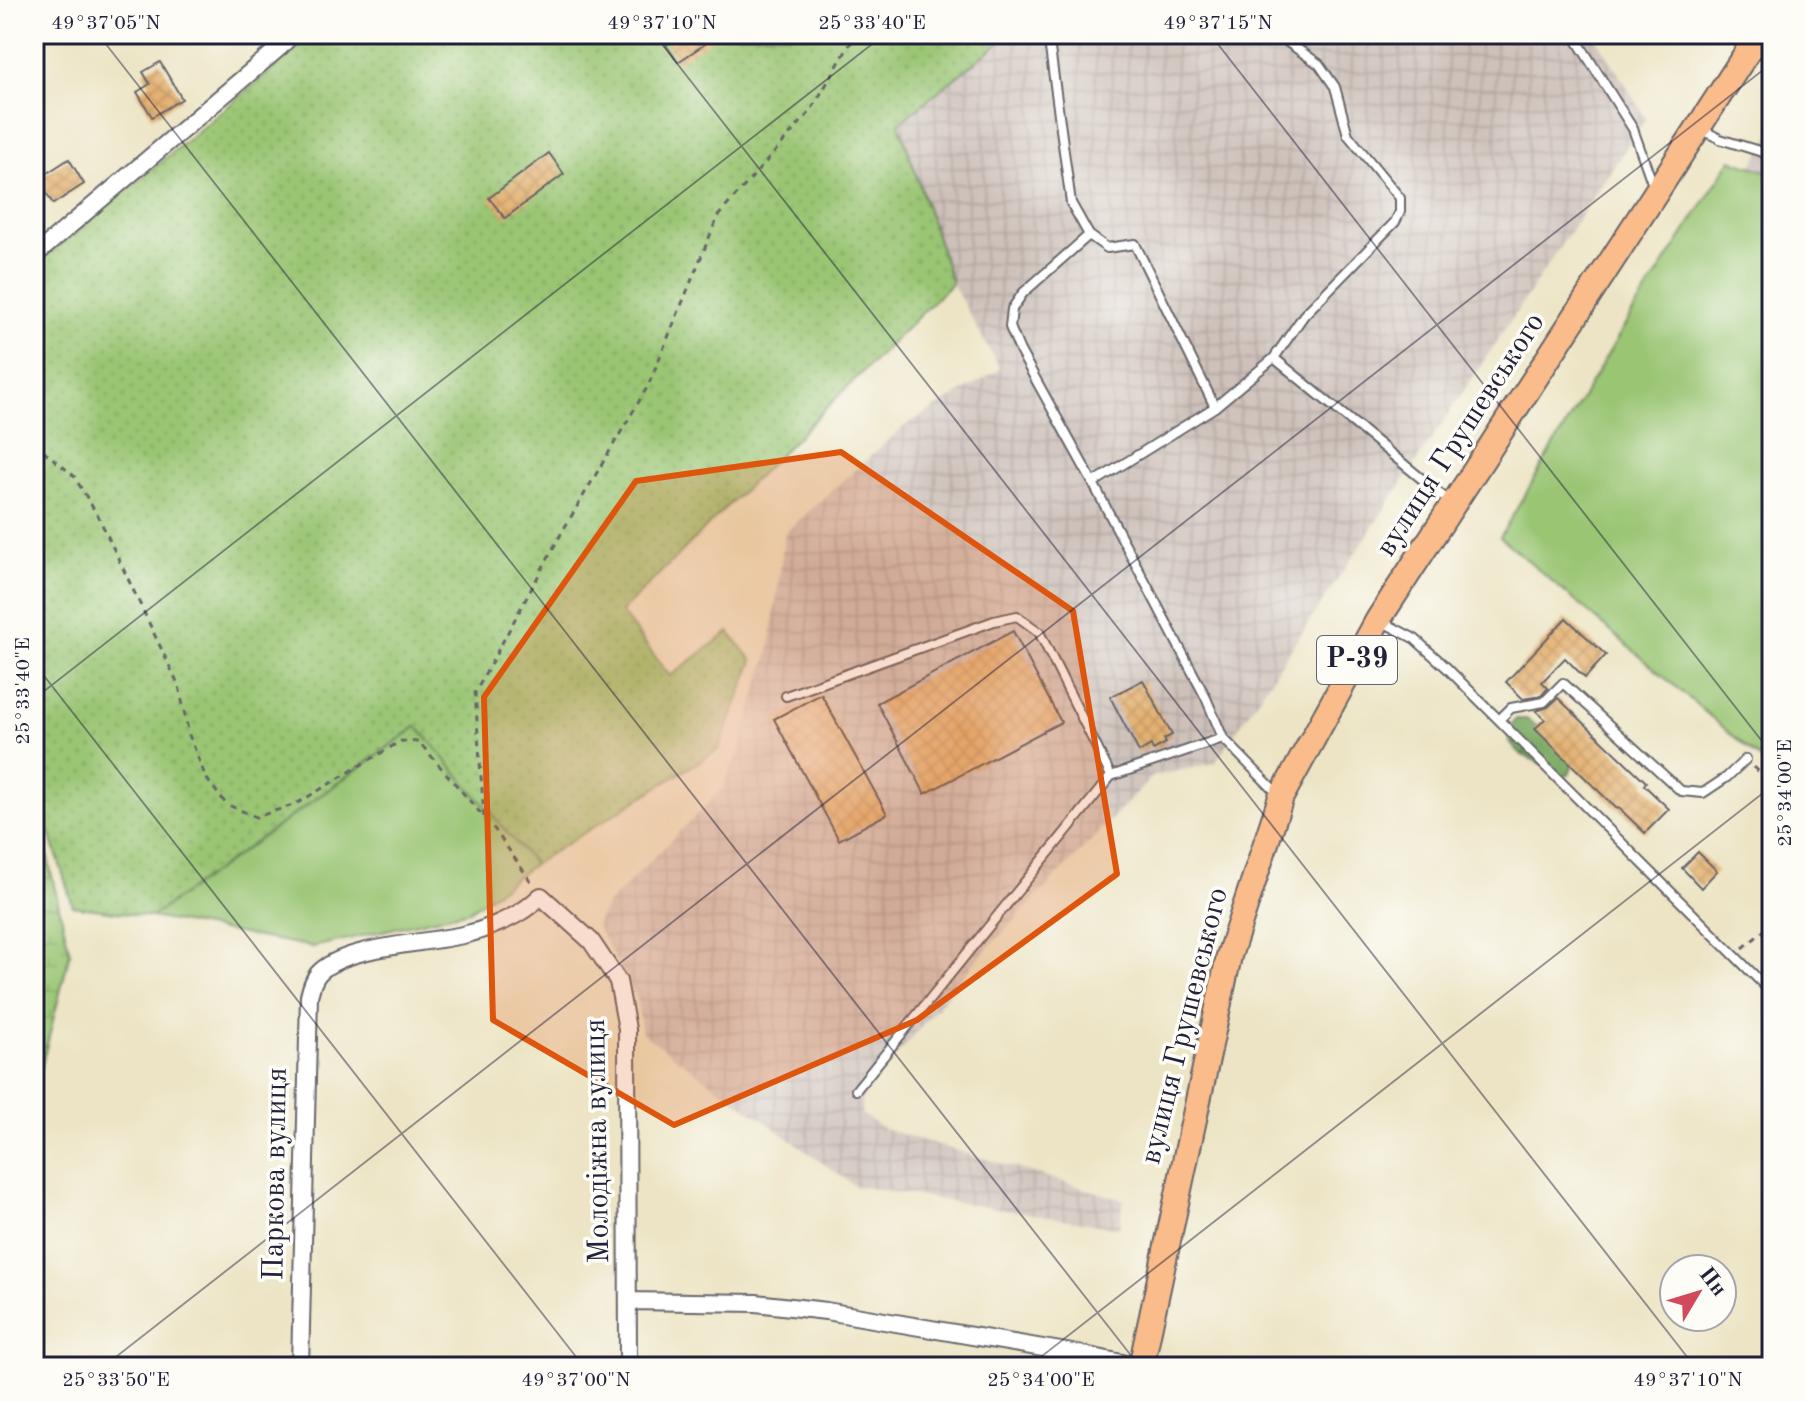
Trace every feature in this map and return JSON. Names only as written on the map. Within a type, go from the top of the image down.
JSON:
[{"type":"main road","name":"вулиця Грушевського","points":[[1141,1367],[1229,956],[1281,797],[1378,620],[1759,34]]},
{"type":"street","points":[[34,256],[292,34]]},
{"type":"street","name":"Паркова вулиця","points":[[300,1367],[309,996],[312,984],[318,973],[331,963],[394,946],[471,933],[521,912],[541,896]]},
{"type":"street","name":"Молодіжна вулиця","points":[[541,896],[591,941],[618,981],[627,1029],[628,1367]]},
{"type":"street","name":"вулиця Грушевського","points":[[629,1301],[756,1303],[826,1311],[1141,1367]]},
{"type":"lane","points":[[1048,34],[1071,203],[1089,235],[1107,248],[1135,244],[1215,407]]},
{"type":"lane","points":[[1093,483],[1215,407],[1274,358],[1304,315],[1395,222],[1400,212],[1400,198],[1348,135],[1335,87],[1319,64],[1276,34]]},
{"type":"lane","points":[[1573,34],[1633,129],[1656,194]]},
{"type":"lane","points":[[1699,127],[1720,139],[1772,155]]},
{"type":"lane","points":[[1089,235],[1023,293],[1012,309],[1010,327],[1206,698],[1223,738],[1281,797]]},
{"type":"lane","points":[[1274,358],[1454,505]]},
{"type":"lane","points":[[786,696],[994,621],[1017,616],[1039,632],[1111,776]]},
{"type":"lane","points":[[1378,620],[1415,639],[1447,668],[1772,993]]},
{"type":"lane","points":[[1499,720],[1511,708],[1544,702],[1563,683],[1681,791],[1703,793],[1746,759]]},
{"type":"lane","points":[[856,1090],[1111,776],[1223,738]]},
{"type":"path","points":[[484,817],[475,693],[562,532],[648,386],[718,216],[810,112],[856,34]]},
{"type":"path","points":[[34,443],[74,476],[99,518],[179,686],[189,735],[206,778],[226,804],[256,817],[296,804],[401,741],[419,742],[495,830],[541,896]]},
{"type":"path","points":[[1746,759],[1772,784]]},
{"type":"path","points":[[1734,955],[1772,924]]},
{"type":"highlighted area","points":[[841,452],[1073,611],[1117,874],[917,1020],[674,1125],[493,1020],[484,697],[636,481]]},
{"type":"shaded area","points":[[1010,34],[1594,34],[1646,118],[1215,763],[1153,776],[983,953],[862,1097],[861,1114],[884,1129],[1124,1200],[1119,1228],[855,1186],[642,1033],[636,996],[596,925],[606,906],[722,789],[738,753],[770,648],[785,533],[903,427],[1000,369],[952,283],[899,123]]},
{"type":"shaded area","points":[[1772,133],[1772,173],[1751,167]]},
{"type":"green space","points":[[315,34],[1010,34],[899,123],[952,283],[621,612],[670,676],[729,632],[753,661],[719,749],[534,864],[417,726],[151,917],[73,906],[34,782],[34,267]]},
{"type":"green space","points":[[1731,160],[1772,173],[1772,769],[1500,537],[1628,320]]},
{"type":"green space","points":[[1516,719],[1526,719],[1565,744],[1574,761],[1569,775],[1559,776],[1554,769],[1522,755],[1509,741],[1509,728]]},
{"type":"green space","points":[[418,726],[534,864],[469,911],[313,947],[151,917]]},
{"type":"green space","points":[[34,799],[70,953],[34,1096]]},
{"type":"building","points":[[665,34],[720,34],[678,62],[666,45],[671,42]]},
{"type":"building","points":[[160,62],[182,99],[152,117],[137,92],[150,84],[143,72]]},
{"type":"building","points":[[549,153],[564,174],[505,218],[489,198]]},
{"type":"building","points":[[69,159],[84,184],[53,204],[38,179]]},
{"type":"building","points":[[1566,618],[1606,655],[1585,678],[1565,658],[1542,682],[1548,688],[1541,696],[1523,699],[1506,682]]},
{"type":"building","points":[[1013,631],[1061,722],[925,794],[877,703]]},
{"type":"building","points":[[1143,680],[1172,735],[1164,739],[1166,743],[1153,750],[1151,745],[1139,752],[1110,697]]},
{"type":"building","points":[[821,694],[887,814],[839,840],[774,719]]},
{"type":"building","points":[[1558,698],[1646,782],[1644,785],[1669,809],[1645,833],[1535,729],[1545,719],[1536,711],[1548,707]]},
{"type":"building","points":[[1698,852],[1717,871],[1701,888],[1682,868]]}]
